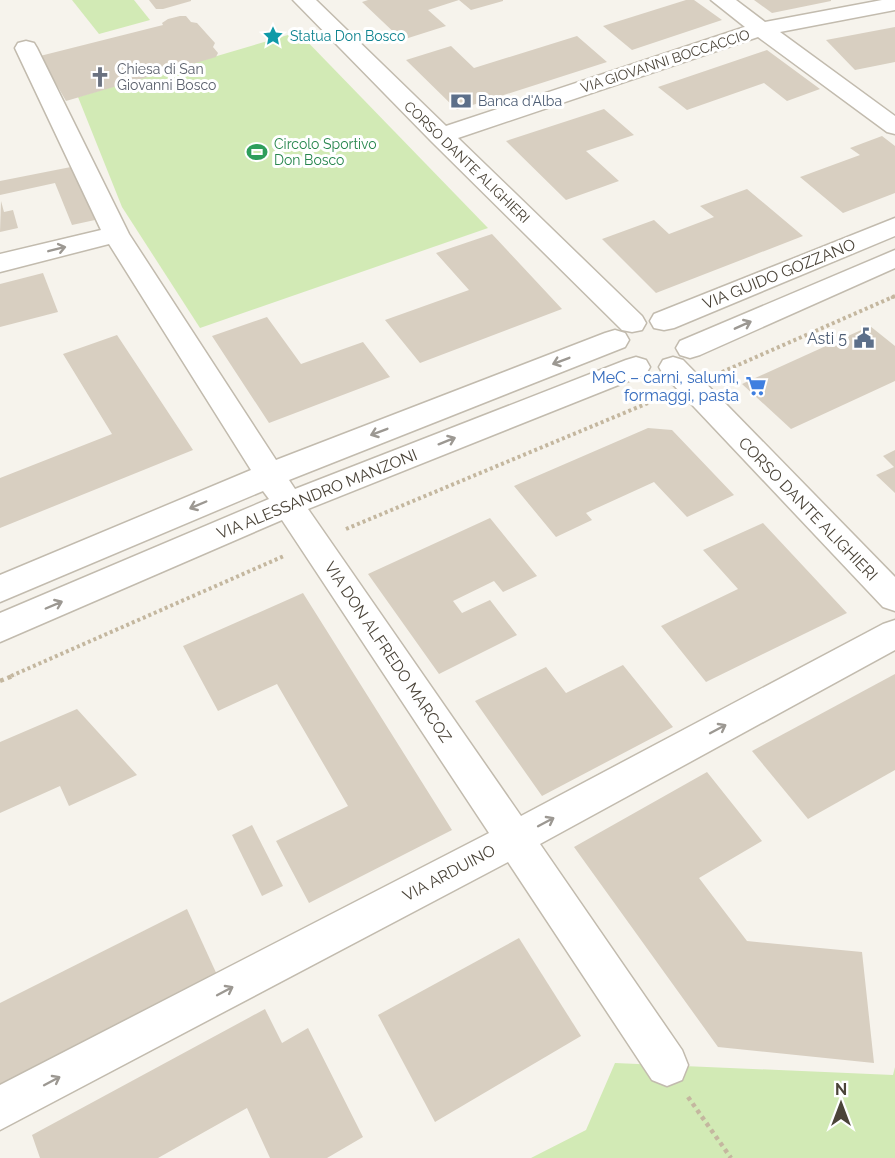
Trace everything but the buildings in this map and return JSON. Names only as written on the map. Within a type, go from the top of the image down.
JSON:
[{"type":"street","name":"CORSO DANTE ALIGHIERI","points":[[304,0],[440,136],[623,331]]},
{"type":"street","points":[[722,0],[895,127]]},
{"type":"street","name":"VIA GIOVANNI BOCCACCIO","points":[[440,136],[761,29],[895,4]]},
{"type":"street","name":"VIA DON ALFREDO MARCOZ","points":[[26,48],[116,234],[288,504],[667,1065]]},
{"type":"street","name":"VIA GUIDO GOZZANO","points":[[664,321],[895,226]]},
{"type":"street","points":[[0,263],[116,234]]},
{"type":"street","name":"VIA GUIDO GOZZANO","points":[[684,367],[895,258]]},
{"type":"street","points":[[642,320],[664,321],[683,332],[688,340],[684,367],[649,370],[636,367],[620,355],[623,331],[642,320]]},
{"type":"street","name":"VIA ALESSANDRO MANZONI","points":[[0,589],[270,475],[623,331]]},
{"type":"street","name":"VIA ALESSANDRO MANZONI","points":[[0,628],[288,504],[636,367]]},
{"type":"street","name":"CORSO DANTE ALIGHIERI","points":[[684,367],[895,598]]},
{"type":"street","name":"VIA ARDUINO","points":[[0,1108],[514,839],[895,634]]},
{"type":"path","points":[[0,681],[314,542],[684,367],[895,296]]},
{"type":"path","points":[[667,1065],[730,1158]]},
{"type":"green space","points":[[72,0],[134,0],[150,20],[99,34]]},
{"type":"green space","name":"Circolo Sportivo Don Bosco","points":[[298,32],[488,228],[200,328],[122,207],[78,97]]},
{"type":"green space","points":[[615,1063],[893,1075],[895,1067],[895,1158],[531,1158],[586,1130]]},
{"type":"place","name":"Statua Don Bosco","points":[[273,36]]},
{"type":"place","name":"Chiesa di San Giovanni Bosco","points":[[100,77]]},
{"type":"place","name":"Banca d'Alba","points":[[461,101]]},
{"type":"place","name":"Circolo Sportivo Don Bosco","points":[[257,152]]},
{"type":"place","name":"Asti 5","points":[[864,338]]},
{"type":"place","name":"MeC – carni, salumi, formaggi, pasta","points":[[756,386]]}]
